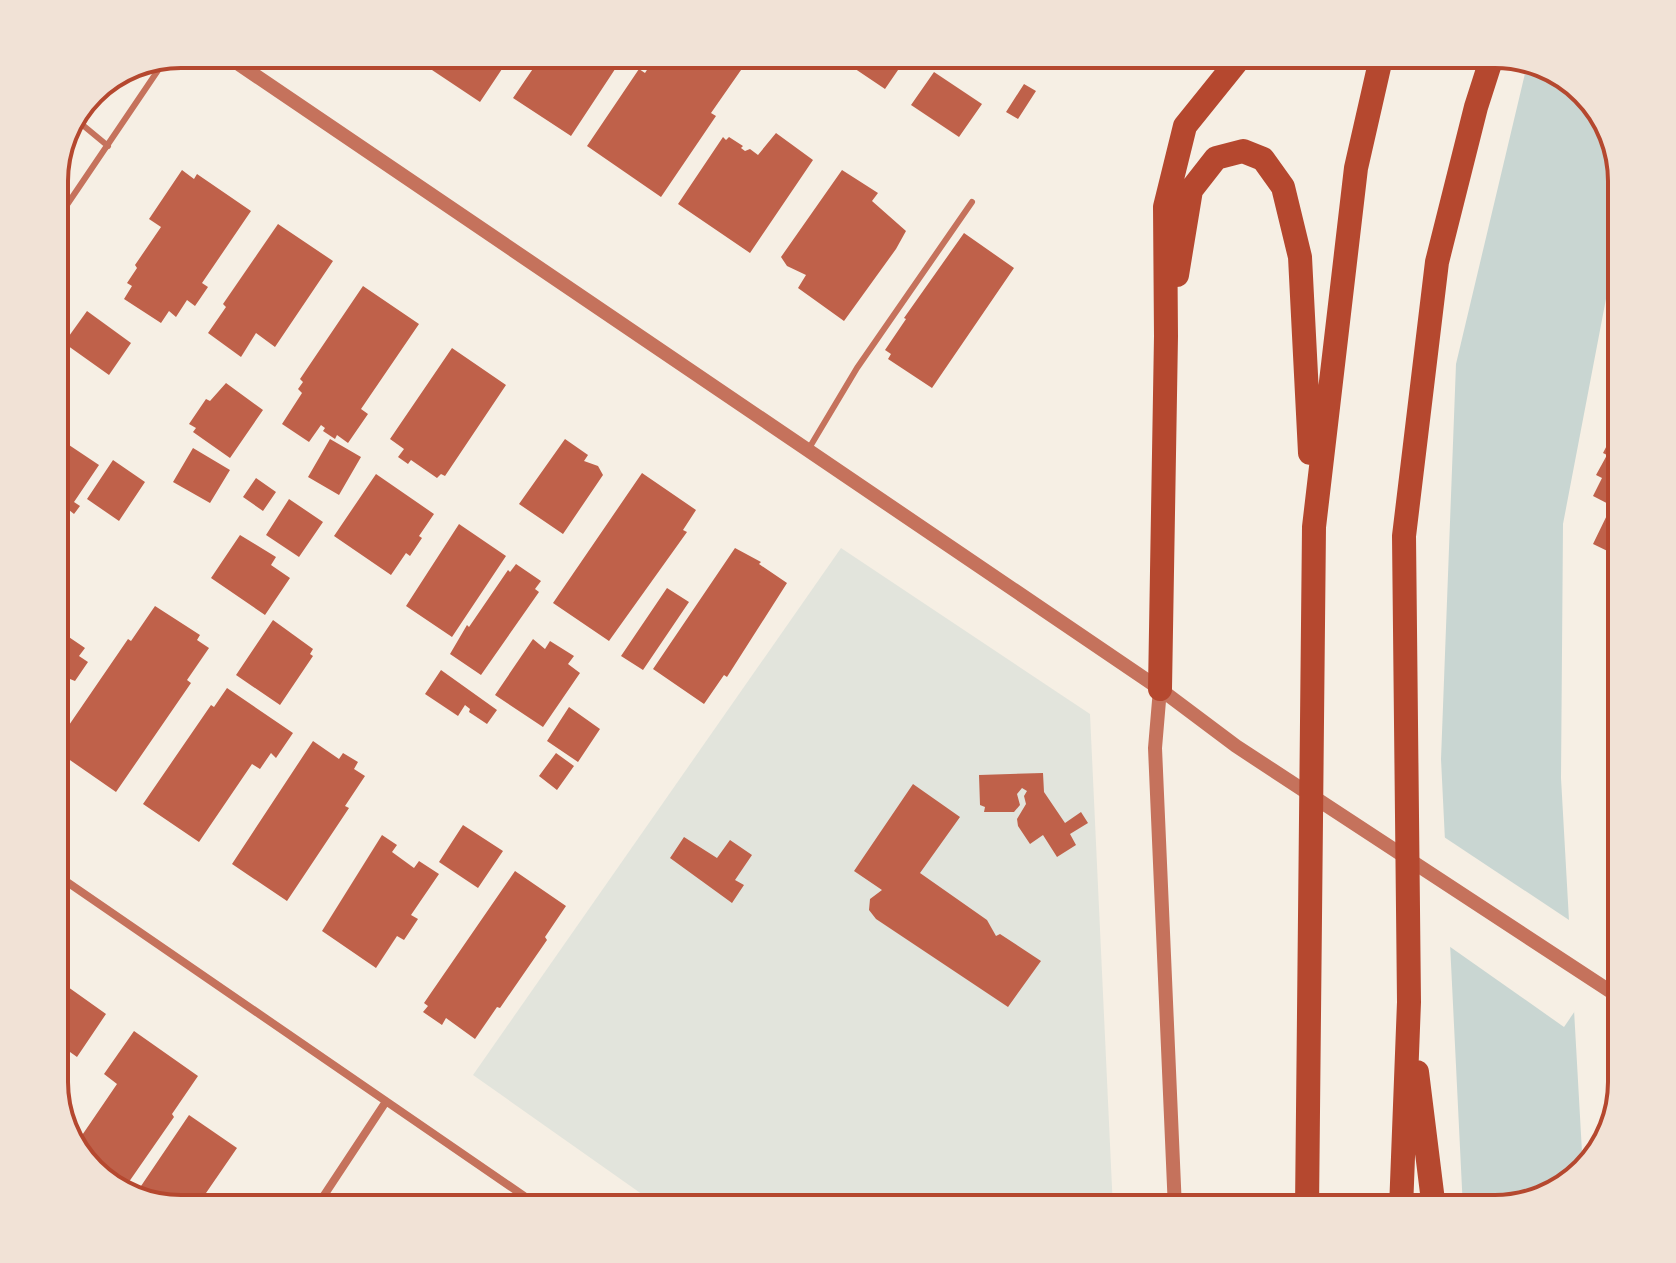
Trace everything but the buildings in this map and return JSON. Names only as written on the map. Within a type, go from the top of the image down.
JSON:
[{"type":"highway","points":[[1160,689],[1165,207],[1185,126],[1232,68]]},
{"type":"highway","points":[[1314,527],[1356,168],[1379,68]]},
{"type":"highway","points":[[1402,1195],[1409,1002],[1404,536],[1437,262],[1489,68]]},
{"type":"highway","points":[[1166,336],[1191,190],[1216,158],[1243,151],[1263,159],[1283,187],[1300,257],[1314,527],[1307,1195]]},
{"type":"highway","points":[[1409,1002],[1432,1195]]},
{"type":"street","points":[[245,68],[1160,689],[1236,746],[1608,989]]},
{"type":"street","points":[[1160,689],[1155,748],[1174,1195]]},
{"type":"street","points":[[68,883],[522,1195]]},
{"type":"street","points":[[324,1195],[385,1103]]},
{"type":"lane","points":[[68,204],[158,70]]},
{"type":"lane","points":[[83,126],[108,146]]},
{"type":"lane","points":[[808,450],[857,368],[972,202]]},
{"type":"shaded area","points":[[1525,72],[1532,74],[1564,91],[1589,118],[1604,152],[1608,181],[1608,288],[1563,524],[1561,778],[1582,1154],[1570,1167],[1545,1183],[1524,1191],[1495,1195],[1462,1195],[1441,759],[1456,364]]},
{"type":"shaded area","points":[[841,548],[1090,714],[1112,1195],[643,1195],[473,1075]]},
{"type":"pier","points":[[1441,835],[1572,922],[1577,1008],[1564,1027],[1446,944]]}]
